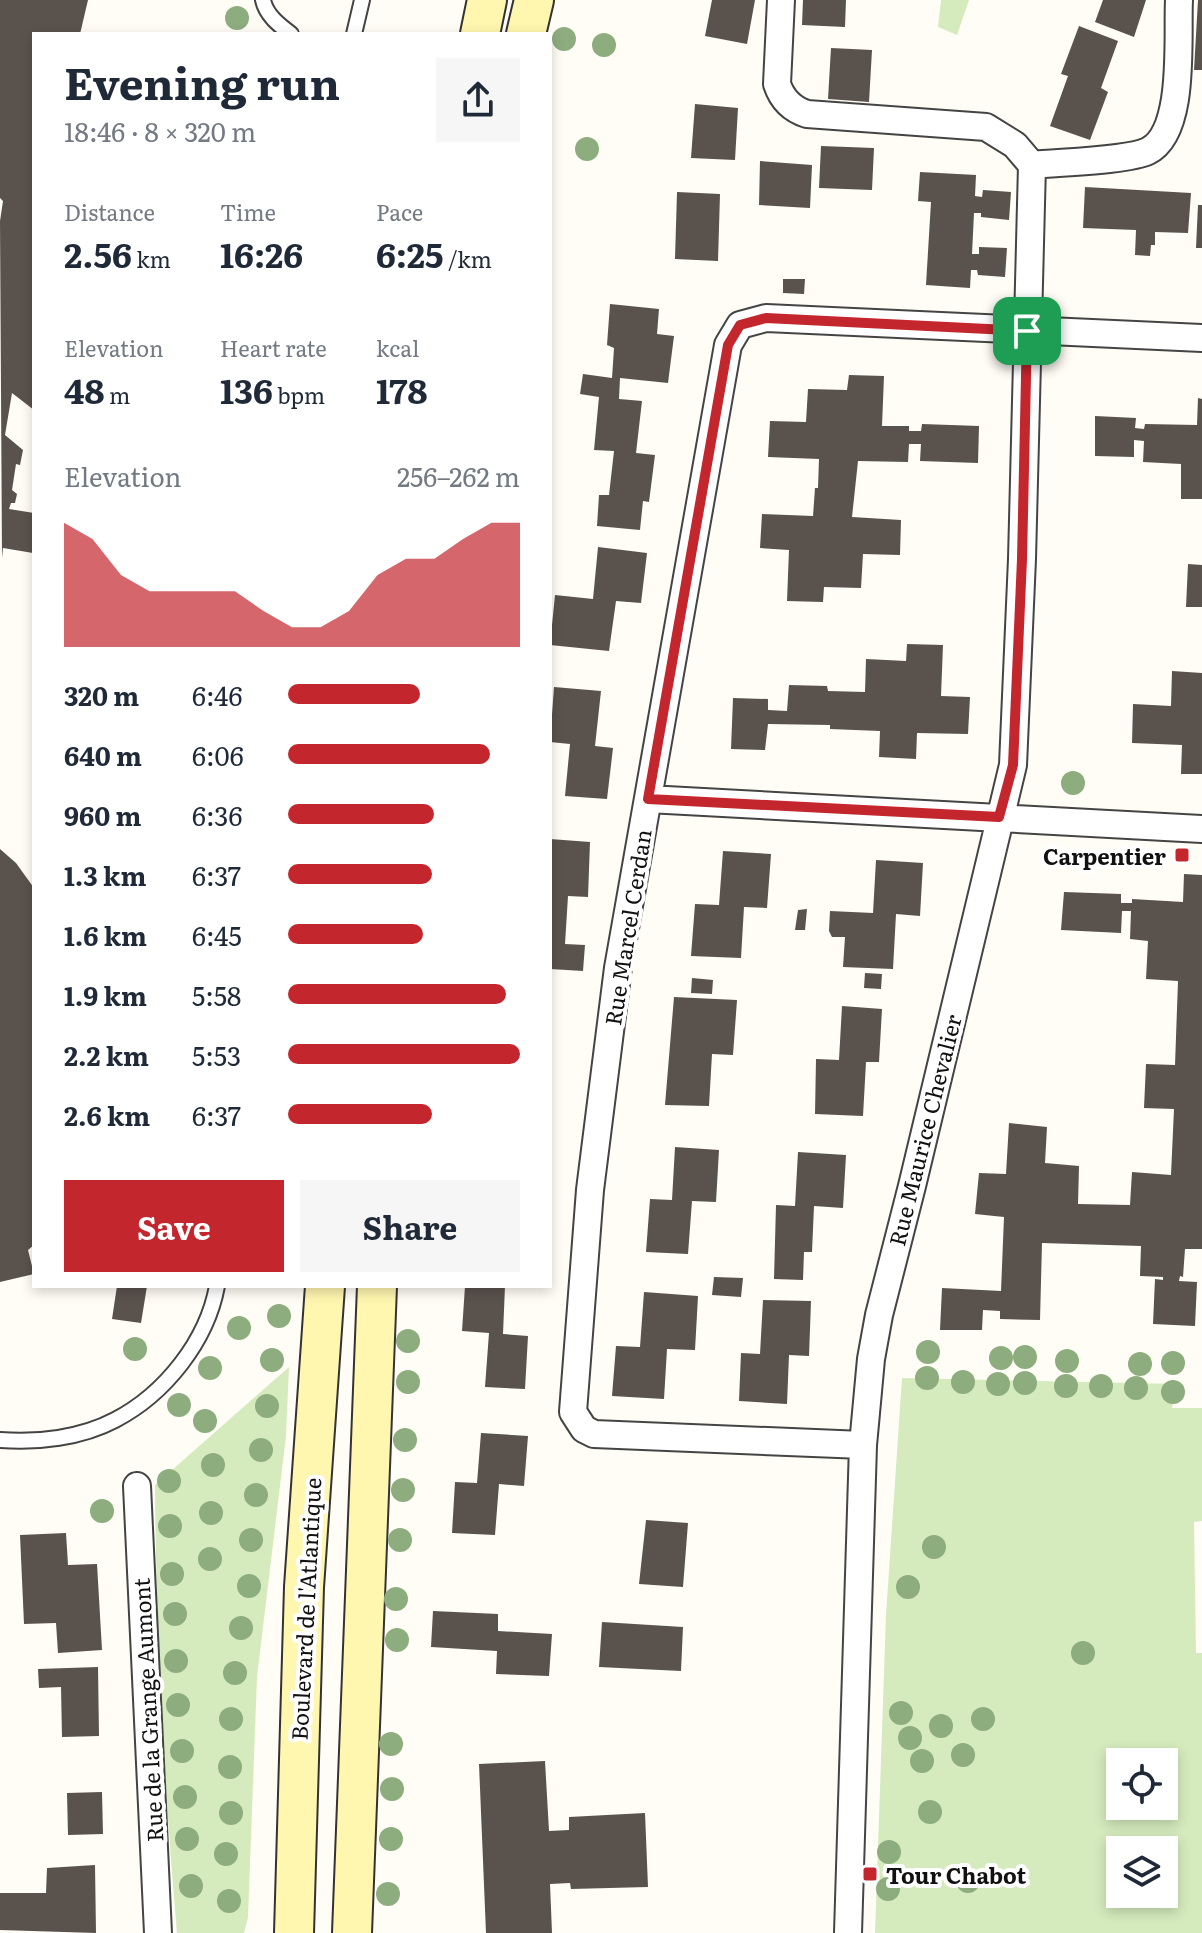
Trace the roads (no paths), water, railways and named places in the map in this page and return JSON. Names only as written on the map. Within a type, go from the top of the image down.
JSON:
[{"type":"main road","points":[[480,32],[487,0]]},
{"type":"main road","points":[[526,32],[534,0]]},
{"type":"main road","name":"Boulevard de l'Atlantique","points":[[294,1933],[304,1587],[325,1288]]},
{"type":"main road","points":[[352,1933],[377,1288]]},
{"type":"street","points":[[781,0],[777,84],[781,94],[795,110],[807,114],[986,127],[1015,145],[1032,165],[1128,156],[1146,152],[1161,143],[1170,127],[1175,108],[1179,0]]},
{"type":"street","name":"Rue Maurice Chevalier","points":[[848,1933],[857,1723],[863,1445],[871,1359],[879,1315],[1013,765],[1022,559],[1032,165]]},
{"type":"street","name":"Rue Marcel Cerdan","points":[[863,1445],[594,1434],[584,1429],[573,1412],[590,1190],[618,968],[728,345],[740,325],[766,318],[1202,338]]},
{"type":"street","points":[[648,799],[1202,829]]},
{"type":"street","name":"Rue de la Grange Aumont","points":[[137,1486],[158,1933]]},
{"type":"lane","points":[[263,0],[276,23],[288,32]]},
{"type":"lane","points":[[354,32],[362,0]]},
{"type":"lane","points":[[0,1440],[41,1441],[116,1420],[175,1371],[199,1338],[216,1288]]},
{"type":"place","name":"Carpentier","points":[[1182,855]]},
{"type":"place","name":"Tour Chabot","points":[[870,1874]]}]
